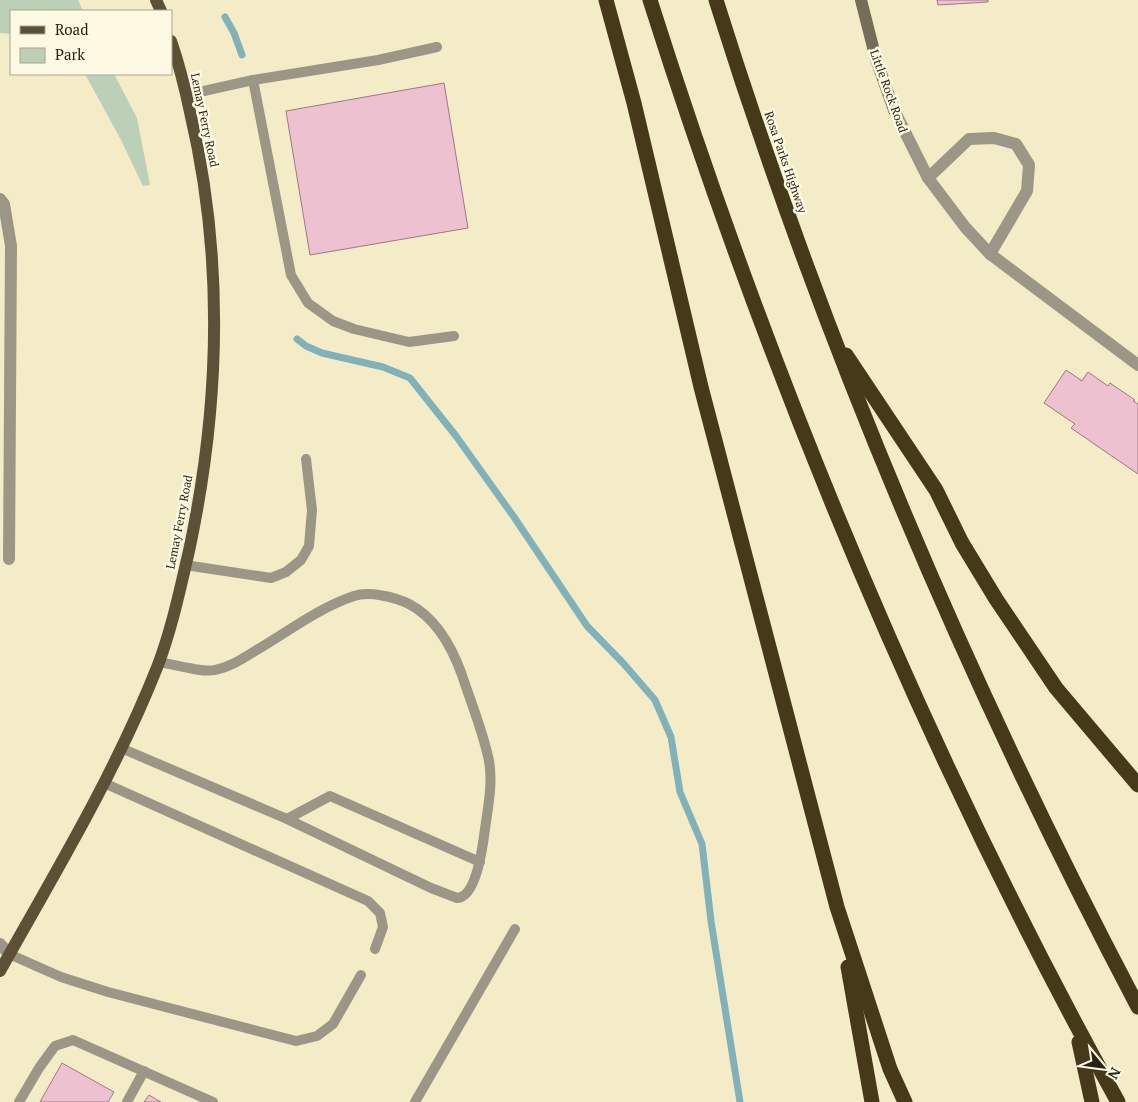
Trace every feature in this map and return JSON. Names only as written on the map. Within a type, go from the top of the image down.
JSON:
[{"type":"highway","points":[[606,0],[634,103],[701,387],[837,907],[890,1069],[904,1102]]},
{"type":"highway","points":[[650,0],[722,219],[785,388],[851,551],[908,682],[1013,904],[1118,1102]]},
{"type":"highway","name":"Rosa Parks Highway","points":[[716,0],[783,201],[831,332]]},
{"type":"highway","points":[[831,332],[936,490],[962,543],[996,599],[1056,688],[1138,785]]},
{"type":"highway","points":[[831,332],[904,515],[1002,735],[1052,840],[1138,1007]]},
{"type":"highway","points":[[837,907],[872,1102]]},
{"type":"highway","points":[[1076,1026],[1092,1102]]},
{"type":"main road","name":"Lemay Ferry Road","points":[[0,971],[5,953],[104,783],[159,662],[176,604],[196,515],[208,439],[215,330],[213,261],[200,152],[172,45]]},
{"type":"street","name":"Little Rock Road","points":[[861,0],[876,59],[894,110],[928,178],[965,227],[990,254],[1137,362]]},
{"type":"street","points":[[928,178],[969,139],[994,138],[1016,144],[1029,165],[1027,192],[990,254]]},
{"type":"street","points":[[0,199],[4,204],[11,246],[5,433],[10,559]]},
{"type":"street","points":[[0,944],[5,953]]},
{"type":"lane","points":[[186,95],[254,80],[378,60],[437,47]]},
{"type":"lane","points":[[254,80],[291,275],[308,303],[333,320],[354,329],[409,342],[454,336]]},
{"type":"lane","points":[[185,565],[271,578],[286,572],[301,560],[309,546],[312,510],[306,459]]},
{"type":"lane","points":[[121,748],[287,819],[431,888],[457,898],[462,898],[468,892],[480,862],[489,800],[489,762],[480,728],[455,656],[436,626],[418,609],[398,598],[376,595],[356,596],[328,607],[231,666],[212,671],[159,662]]},
{"type":"lane","points":[[104,783],[368,901],[380,913],[383,927],[375,949]]},
{"type":"lane","points":[[287,819],[330,796],[480,862]]},
{"type":"lane","points":[[415,1102],[515,929]]},
{"type":"lane","points":[[5,953],[61,977],[108,992],[296,1041],[317,1036],[333,1024],[361,975]]},
{"type":"lane","points":[[20,1102],[38,1068],[55,1046],[73,1040],[213,1102]]},
{"type":"lane","points":[[127,1102],[144,1072]]},
{"type":"green space","points":[[0,0],[78,0],[83,10],[10,10],[10,34],[0,33]]},
{"type":"green space","points":[[86,75],[115,75],[137,118],[150,185],[143,186],[121,140]]},
{"type":"building","points":[[937,0],[988,0],[988,2],[938,5]]},
{"type":"building","points":[[444,83],[468,228],[310,255],[286,111]]},
{"type":"building","points":[[1066,370],[1082,381],[1088,372],[1108,386],[1110,383],[1138,404],[1138,474],[1071,428],[1075,424],[1044,403]]},
{"type":"building","points":[[62,1063],[114,1092],[108,1102],[40,1102]]},
{"type":"building","points":[[149,1095],[161,1102],[144,1102]]},
{"type":"waterway","points":[[225,17],[234,33],[242,55]]},
{"type":"waterway","points":[[297,339],[306,346],[322,353],[383,367],[410,378],[456,436],[514,517],[587,626],[655,700],[671,737],[680,792],[702,844],[711,921],[740,1102]]}]
